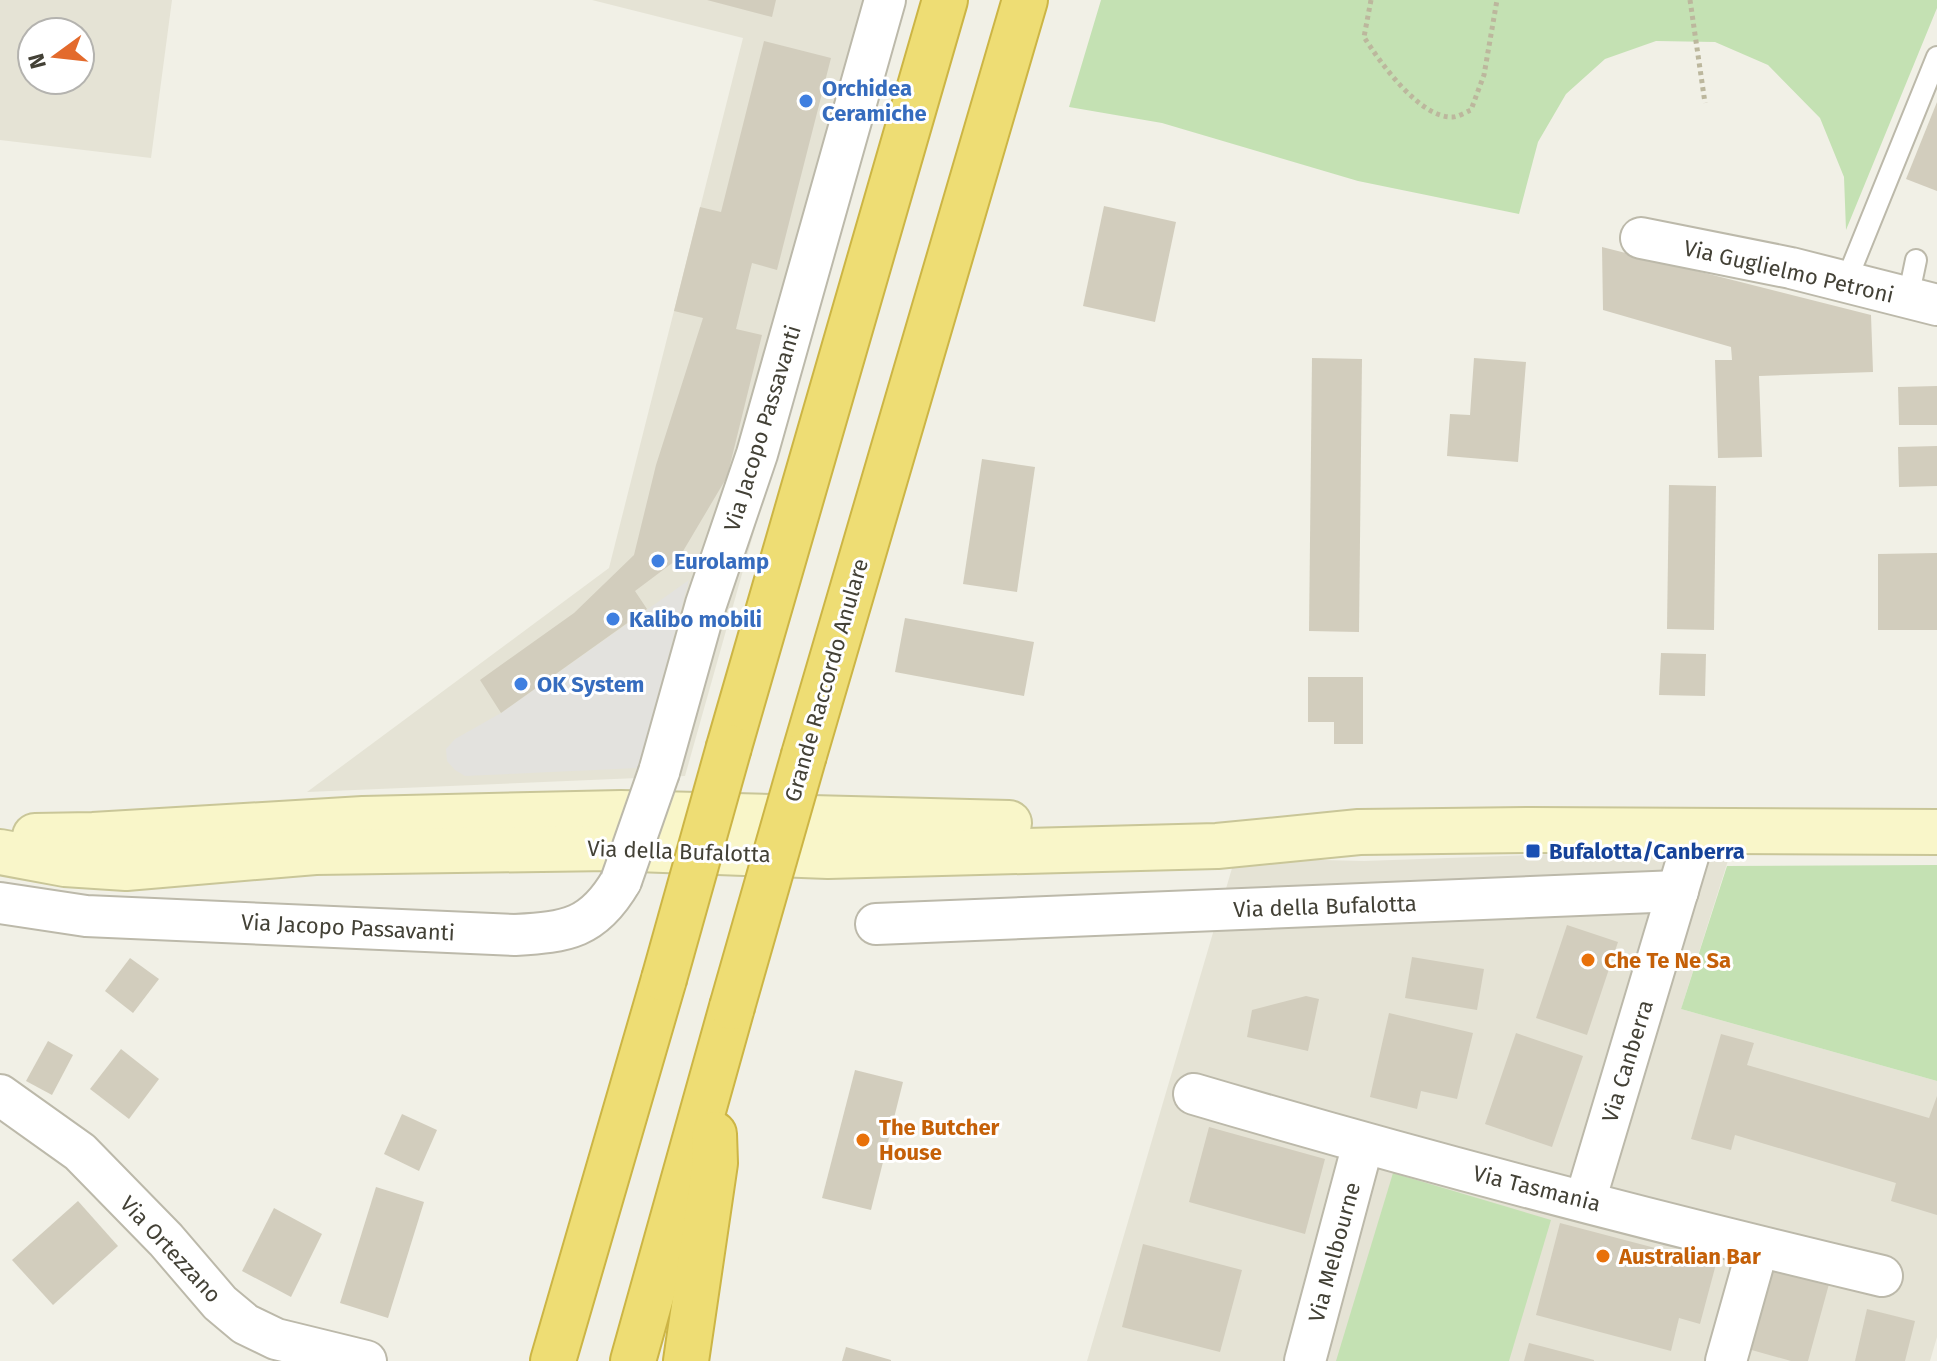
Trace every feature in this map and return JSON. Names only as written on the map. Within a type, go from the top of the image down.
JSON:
[{"type":"highway","points":[[553,1361],[945,0]]},
{"type":"highway","name":"Grande Raccordo Anulare","points":[[633,1361],[804,755],[1025,0]]},
{"type":"highway","points":[[686,1361],[715,1163],[712,1077]]},
{"type":"street","name":"Via Jacopo Passavanti","points":[[0,903],[86,916],[515,935],[553,931],[582,923],[607,905],[621,881],[659,772],[706,604],[757,454],[885,0]]},
{"type":"street","name":"Via Guglielmo Petroni","points":[[1641,238],[1791,268],[1845,284],[1920,288]]},
{"type":"street","name":"Via della Bufalotta","points":[[0,837],[93,835],[363,819],[621,813],[1049,824],[1284,824],[1359,832]]},
{"type":"street","name":"Via Canberra","points":[[1585,1201],[1696,830]]},
{"type":"street","name":"Via della Bufalotta","points":[[0,852],[65,864],[126,868],[315,852],[610,848],[828,856],[1217,846],[1359,832],[1937,832]]},
{"type":"street","name":"Via della Bufalotta","points":[[876,924],[1678,891]]},
{"type":"street","name":"Via Tasmania","points":[[1194,1094],[1363,1144],[1758,1247],[1882,1276]]},
{"type":"street","name":"Via Ortezzano","points":[[0,1095],[80,1152],[166,1240],[220,1303],[245,1324],[276,1339],[366,1361]]},
{"type":"street","name":"Via Melbourne","points":[[1305,1361],[1363,1144]]},
{"type":"street","points":[[1726,1361],[1758,1247]]},
{"type":"lane","points":[[1845,284],[1937,57]]},
{"type":"path","points":[[1371,0],[1364,37],[1386,72],[1431,112],[1452,117],[1471,110],[1484,75],[1497,0]]},
{"type":"path","points":[[1690,0],[1705,103]]},
{"type":"shaded area","points":[[0,0],[172,0],[151,158],[0,140]]},
{"type":"shaded area","points":[[592,0],[904,0],[685,776],[307,792],[609,568],[743,38]]},
{"type":"shaded area","points":[[689,580],[638,768],[465,776],[447,761],[446,749],[455,739],[501,713]]},
{"type":"shaded area","points":[[1732,848],[1681,1009],[1937,1081],[1937,1337],[1930,1361],[1087,1361],[1235,858],[1364,861]]},
{"type":"green space","points":[[1101,0],[1937,0],[1937,8],[1846,230],[1844,177],[1820,118],[1768,65],[1715,42],[1656,41],[1605,59],[1566,94],[1538,142],[1519,214],[1358,181],[1162,123],[1069,107]]},
{"type":"green space","points":[[1937,865],[1937,1081],[1681,1009],[1727,866]]},
{"type":"green space","points":[[1393,1173],[1551,1220],[1509,1361],[1336,1361]]},
{"type":"building","points":[[707,0],[776,0],[772,17]]},
{"type":"building","points":[[764,41],[831,58],[777,270],[752,263],[736,329],[762,335],[727,477],[679,558],[635,591],[647,609],[501,713],[480,680],[574,613],[634,555],[656,465],[703,318],[674,311],[700,207],[721,212]]},
{"type":"building","points":[[1937,102],[1937,191],[1906,179]]},
{"type":"building","points":[[1104,206],[1176,222],[1155,322],[1083,306]]},
{"type":"building","points":[[1602,247],[1871,315],[1873,372],[1759,376],[1762,457],[1718,458],[1715,360],[1732,360],[1731,347],[1603,310]]},
{"type":"building","points":[[1312,358],[1362,359],[1359,632],[1309,631]]},
{"type":"building","points":[[1474,358],[1526,362],[1518,462],[1447,456],[1450,414],[1470,415]]},
{"type":"building","points":[[1937,386],[1937,425],[1899,425],[1898,387]]},
{"type":"building","points":[[1937,446],[1937,486],[1899,487],[1898,447]]},
{"type":"building","points":[[982,459],[1035,467],[1017,592],[963,584]]},
{"type":"building","points":[[1669,485],[1716,486],[1714,630],[1667,629]]},
{"type":"building","points":[[1937,553],[1937,630],[1878,630],[1878,554]]},
{"type":"building","points":[[905,618],[1034,642],[1024,696],[895,672]]},
{"type":"building","points":[[1661,653],[1706,654],[1705,696],[1659,695]]},
{"type":"building","points":[[1308,677],[1363,677],[1363,744],[1334,744],[1334,722],[1308,722]]},
{"type":"building","points":[[1567,925],[1618,942],[1587,1035],[1536,1018]]},
{"type":"building","points":[[1412,957],[1484,969],[1477,1010],[1405,998]]},
{"type":"building","points":[[130,958],[159,979],[133,1013],[105,991]]},
{"type":"building","points":[[1306,996],[1319,999],[1308,1051],[1247,1037],[1252,1010]]},
{"type":"building","points":[[1389,1013],[1473,1033],[1457,1099],[1421,1091],[1417,1109],[1370,1097]]},
{"type":"building","points":[[1516,1033],[1583,1056],[1552,1147],[1485,1124]]},
{"type":"building","points":[[1721,1034],[1754,1043],[1747,1065],[1929,1118],[1937,1096],[1937,1215],[1891,1201],[1896,1183],[1735,1135],[1731,1150],[1691,1139]]},
{"type":"building","points":[[48,1041],[73,1055],[52,1095],[26,1081]]},
{"type":"building","points":[[121,1049],[159,1079],[129,1119],[90,1089]]},
{"type":"building","name":"The Butcher House","points":[[855,1070],[903,1082],[871,1210],[822,1198]]},
{"type":"building","points":[[402,1114],[437,1130],[419,1171],[384,1154]]},
{"type":"building","points":[[1209,1127],[1325,1159],[1305,1234],[1189,1202]]},
{"type":"building","points":[[376,1187],[424,1202],[388,1318],[340,1303]]},
{"type":"building","points":[[78,1201],[118,1246],[53,1305],[12,1260]]},
{"type":"building","points":[[274,1208],[322,1234],[291,1297],[242,1271]]},
{"type":"building","points":[[1560,1223],[1716,1264],[1700,1324],[1679,1318],[1671,1351],[1536,1315]]},
{"type":"building","points":[[1143,1244],[1242,1270],[1220,1352],[1122,1327]]},
{"type":"building","points":[[1771,1267],[1829,1284],[1808,1361],[1791,1361],[1748,1349]]},
{"type":"building","points":[[1867,1309],[1915,1321],[1905,1361],[1855,1361]]},
{"type":"building","points":[[1529,1343],[1594,1360],[1594,1361],[1524,1361]]},
{"type":"building","points":[[846,1347],[891,1360],[891,1361],[842,1361]]},
{"type":"place","name":"Orchidea Ceramiche","points":[[806,101]]},
{"type":"place","name":"Eurolamp","points":[[658,561]]},
{"type":"place","name":"Kalibo mobili","points":[[613,619]]},
{"type":"place","name":"OK System","points":[[521,684]]},
{"type":"place","name":"Bufalotta/Canberra","points":[[1533,851]]},
{"type":"place","name":"Che Te Ne Sa","points":[[1588,960]]},
{"type":"place","name":"The Butcher House","points":[[863,1140]]},
{"type":"place","name":"Australian Bar","points":[[1603,1256]]}]
